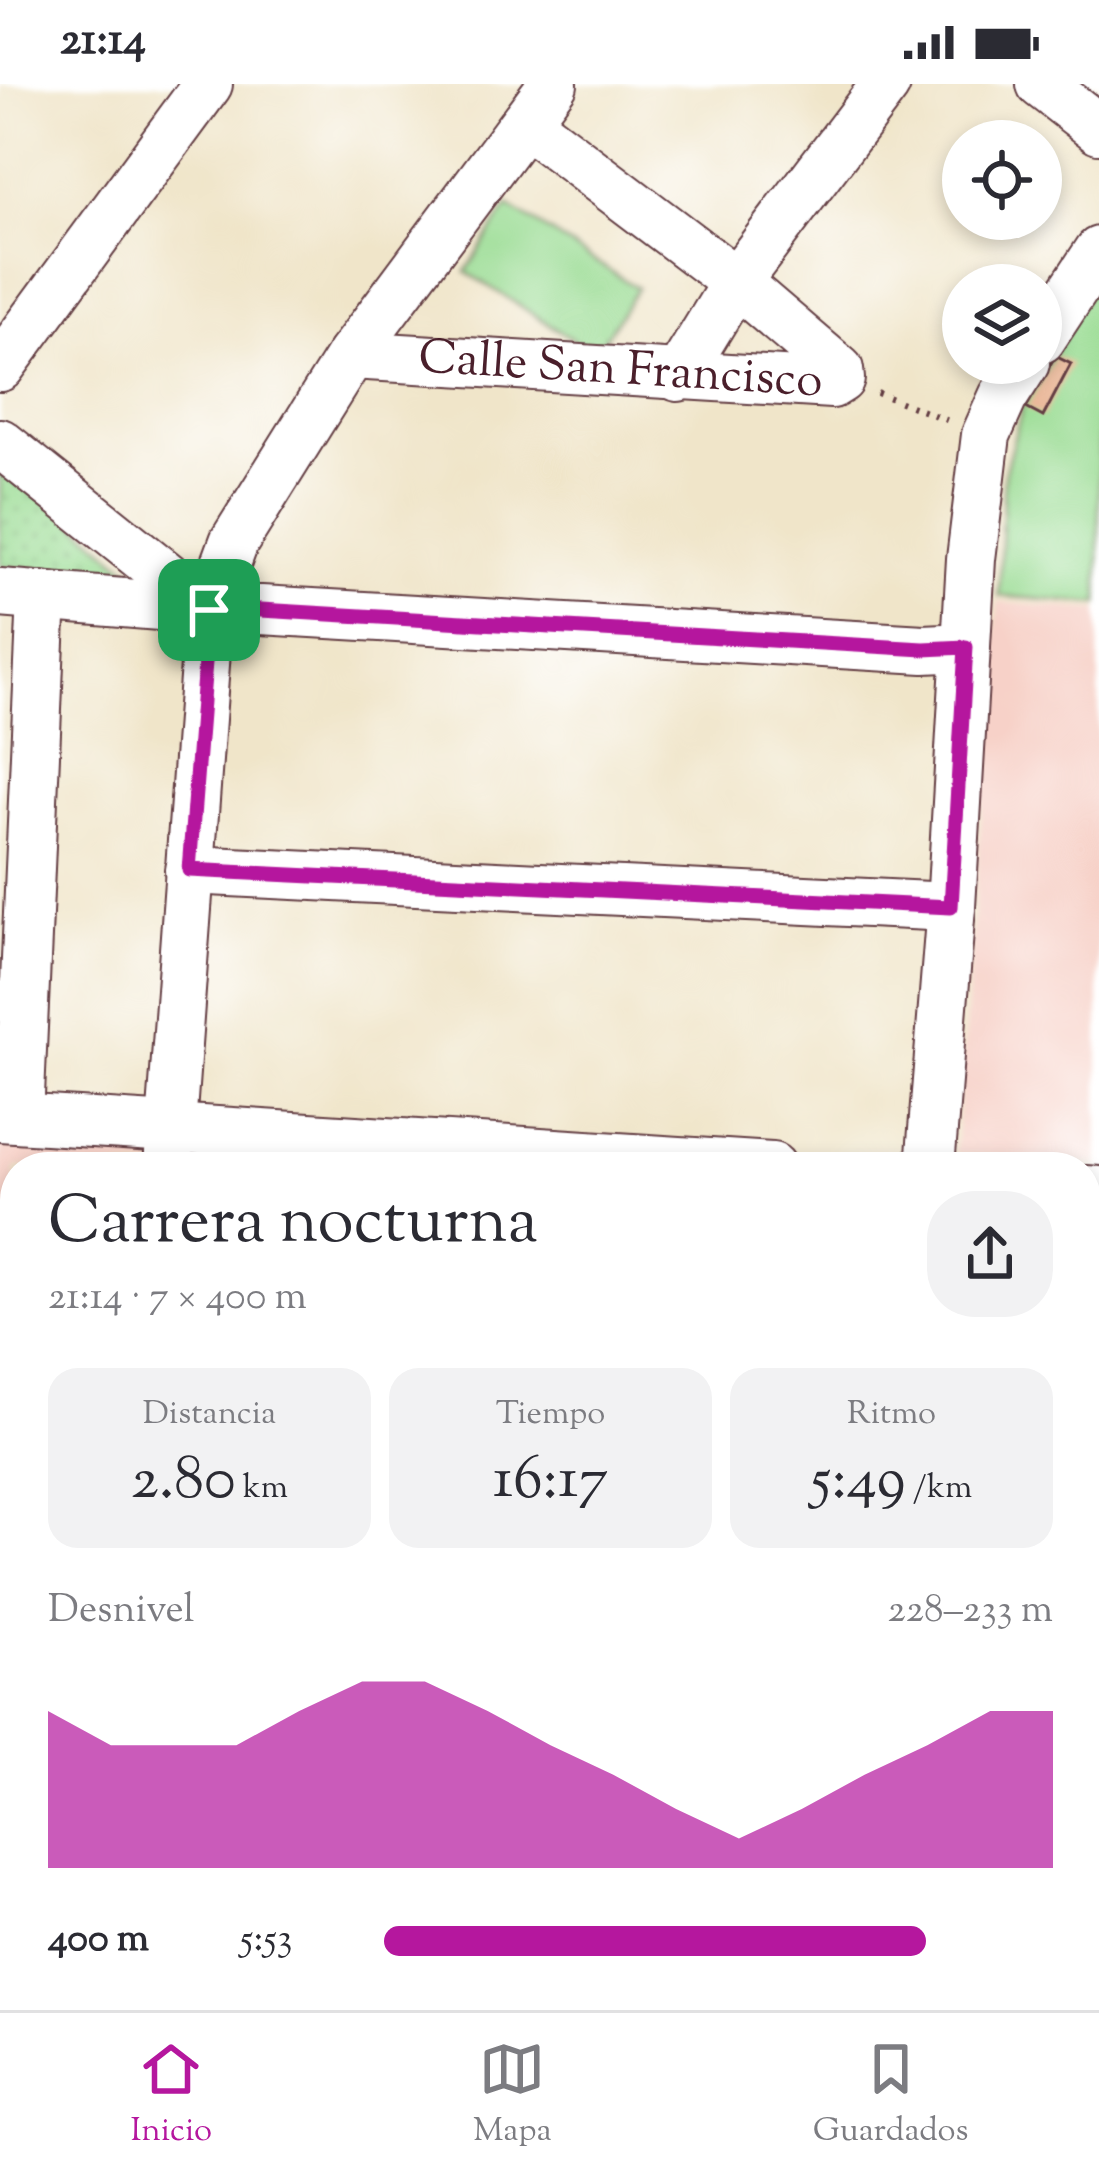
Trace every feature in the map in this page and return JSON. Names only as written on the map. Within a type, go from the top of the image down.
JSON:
[{"type":"street","points":[[0,367],[208,84]]},
{"type":"street","points":[[169,1148],[209,610],[234,542],[351,355],[554,84]]},
{"type":"street","points":[[678,376],[736,282],[886,84]]},
{"type":"street","points":[[1041,84],[1099,129]]},
{"type":"street","name":"Calle San Francisco","points":[[351,355],[832,385],[840,379],[839,370],[736,282],[526,123]]},
{"type":"street","points":[[1062,307],[1099,251]]},
{"type":"street","points":[[930,1152],[951,907],[971,559],[986,435],[1011,384]]},
{"type":"street","points":[[0,443],[209,610]]},
{"type":"street","points":[[296,1152],[169,1148],[9,1118],[21,594],[209,610],[924,649],[966,647]]},
{"type":"street","points":[[189,870],[951,907]]},
{"type":"path","points":[[840,379],[986,435]]},
{"type":"shaded area","points":[[998,602],[1099,610],[1099,1152],[955,1152]]},
{"type":"shaded area","points":[[0,1128],[157,1137],[156,1152],[0,1152]]},
{"type":"green space","points":[[508,206],[637,288],[595,353],[466,272]]},
{"type":"green space","points":[[1099,273],[1099,604],[999,596],[1004,474],[1023,404],[1035,384],[1062,384],[1062,337]]},
{"type":"green space","points":[[0,459],[130,570],[108,575],[0,566]]},
{"type":"building","points":[[1062,360],[1071,364],[1062,381]]},
{"type":"building","points":[[1039,384],[1060,384],[1043,417],[1026,408]]},
{"type":"route","points":[[209,610],[924,649],[966,647],[951,907],[189,870],[209,610]]}]
